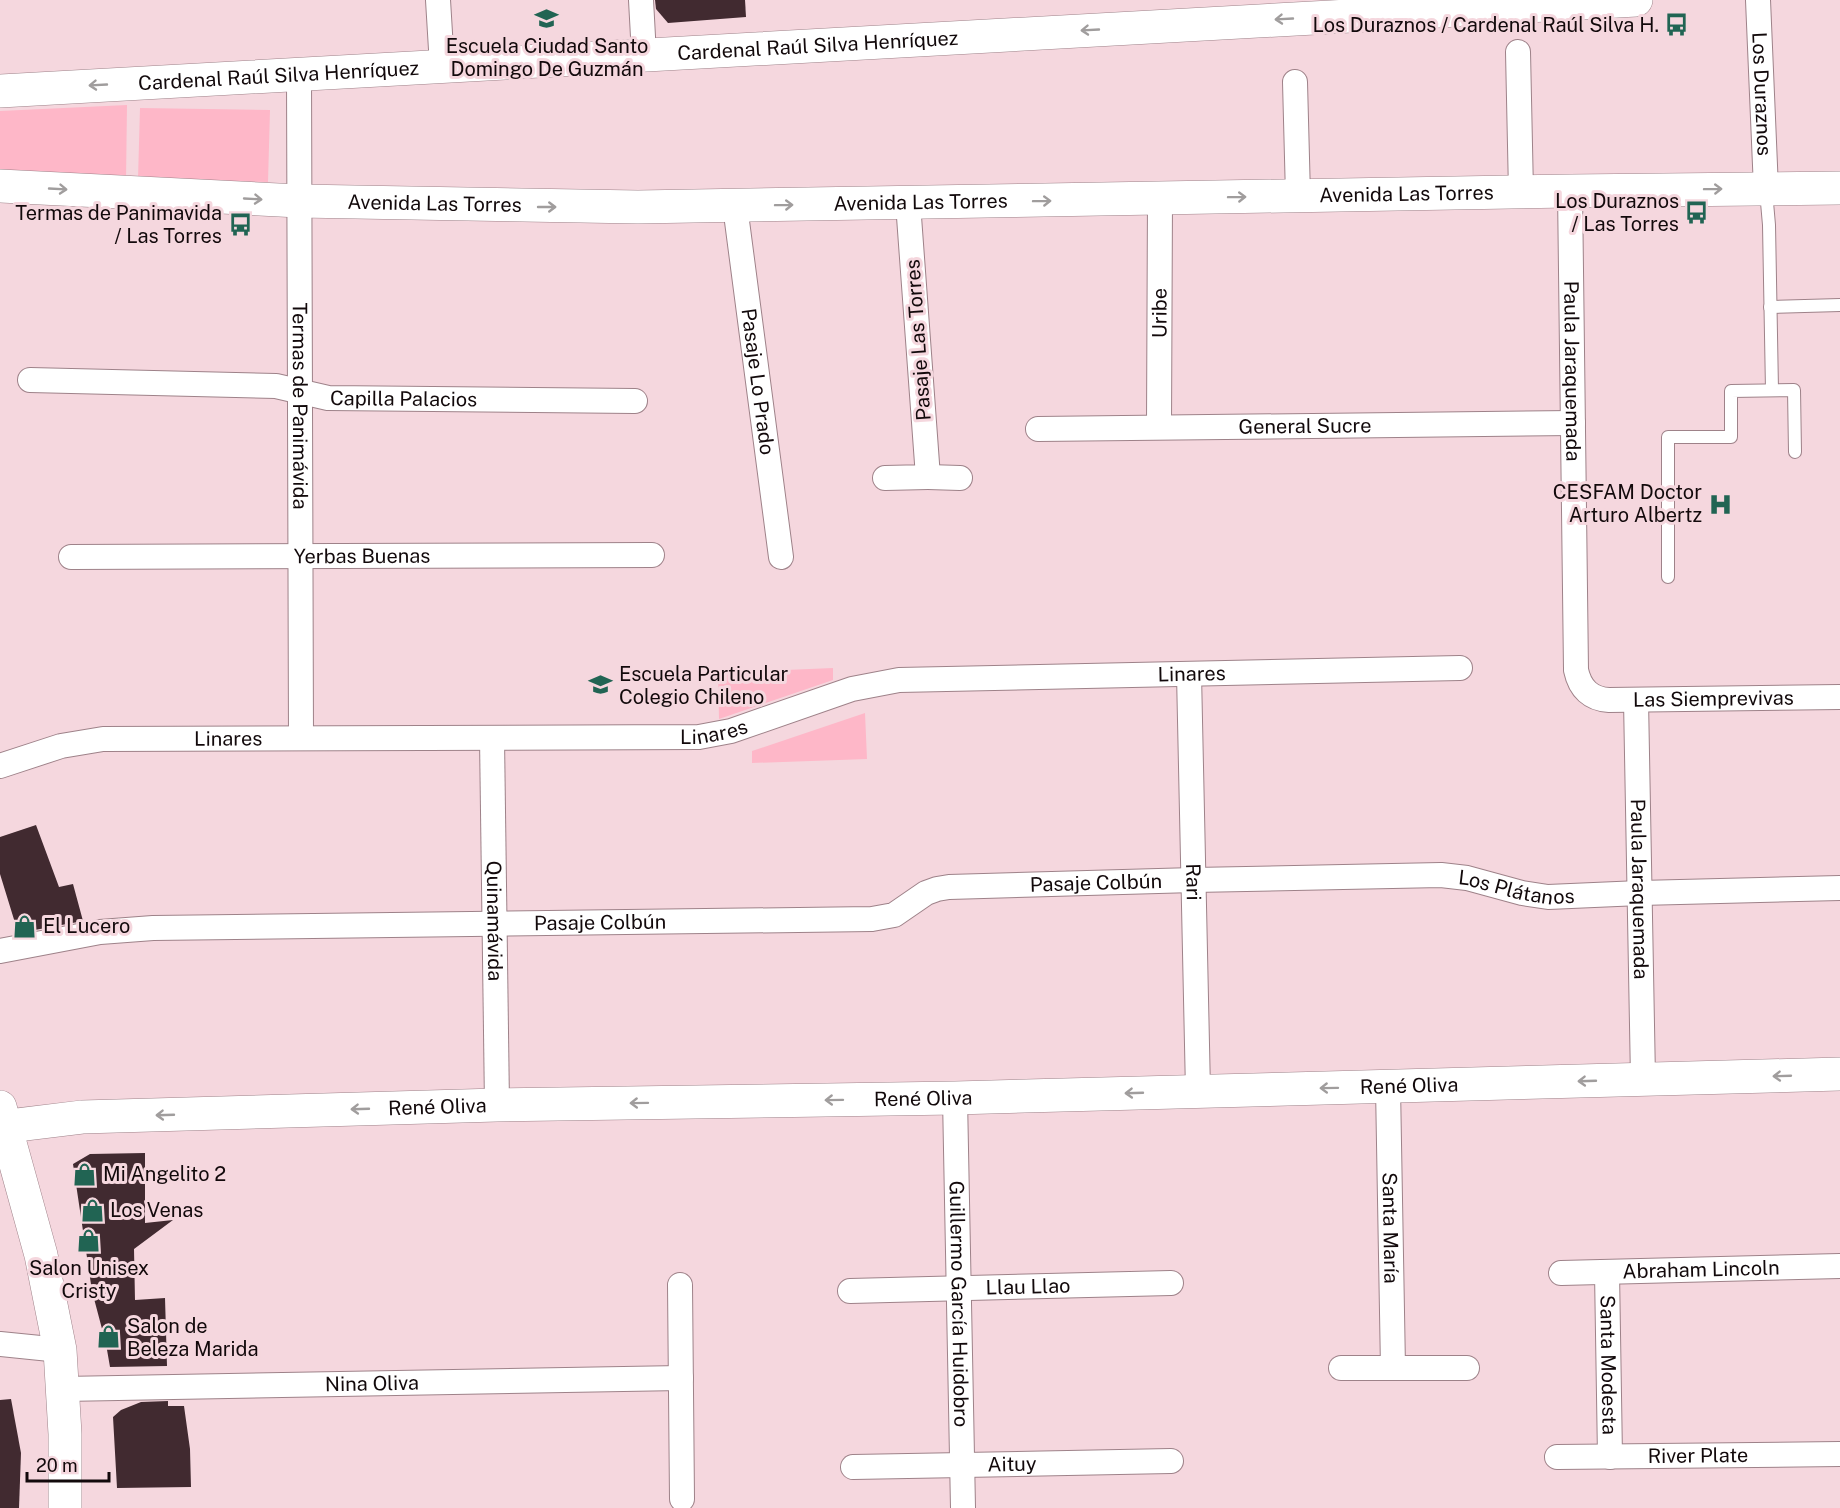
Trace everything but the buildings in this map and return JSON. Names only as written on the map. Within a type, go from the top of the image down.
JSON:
[{"type":"main road","name":"Cardenal Raúl Silva Henríquez","points":[[0,91],[644,55],[1176,13],[1636,0]]},
{"type":"main road","name":"Avenida Las Torres","points":[[0,186],[299,201],[538,207],[735,206],[1840,188]]},
{"type":"main road","name":"René Oliva","points":[[2,1120],[497,1105],[955,1098],[1840,1074]]},
{"type":"main road","points":[[2,1120],[41,1256],[60,1350],[65,1434],[65,1508]]},
{"type":"street","points":[[438,0],[442,66]]},
{"type":"street","points":[[641,0],[644,55]]},
{"type":"street","name":"Los Duraznos","points":[[1758,0],[1766,189]]},
{"type":"street","points":[[1518,52],[1521,192]]},
{"type":"street","name":"Termas de Panimávida","points":[[298,73],[301,738]]},
{"type":"street","points":[[1295,82],[1298,196]]},
{"type":"street","name":"Paula Jaraquemada","points":[[1570,191],[1576,670],[1587,692]]},
{"type":"street","name":"Uribe","points":[[1160,198],[1160,428]]},
{"type":"street","name":"Pasaje Las Torres","points":[[908,203],[928,477]]},
{"type":"street","name":"Pasaje Lo Prado","points":[[735,206],[781,557]]},
{"type":"street","name":"Capilla Palacios","points":[[30,380],[276,386],[328,398],[635,401]]},
{"type":"street","name":"General Sucre","points":[[1038,429],[1573,423]]},
{"type":"street","points":[[885,478],[960,478]]},
{"type":"street","name":"Yerbas Buenas","points":[[71,557],[652,555]]},
{"type":"street","name":"Linares","points":[[0,766],[61,746],[103,739],[683,738],[707,736],[731,731],[852,689],[899,680],[1460,668]]},
{"type":"street","name":"Rari","points":[[1189,674],[1198,1091]]},
{"type":"street","name":"Las Siemprevivas","points":[[1587,692],[1601,700],[1840,697]]},
{"type":"street","name":"Paula Jaraquemada","points":[[1636,700],[1643,1080]]},
{"type":"street","name":"Quinamávida","points":[[492,738],[497,1105]]},
{"type":"street","name":"Los Plátanos","points":[[1194,880],[1442,875],[1467,878],[1522,893],[1548,897],[1640,892],[1840,888]]},
{"type":"street","name":"Pasaje Colbún","points":[[0,951],[100,932],[153,928],[872,919],[894,915],[926,893],[949,887],[1194,880]]},
{"type":"street","name":"Santa María","points":[[1388,1087],[1394,1368]]},
{"type":"street","name":"Guillermo García Huidobro","points":[[955,1098],[963,1508]]},
{"type":"street","name":"Abraham Lincoln","points":[[1561,1273],[1840,1266]]},
{"type":"street","name":"Santa Modesta","points":[[1607,1272],[1610,1457]]},
{"type":"street","name":"Llau Llao","points":[[850,1291],[1171,1283]]},
{"type":"street","points":[[681,1285],[682,1499]]},
{"type":"street","points":[[0,1344],[60,1350]]},
{"type":"street","points":[[1341,1368],[1467,1368]]},
{"type":"street","name":"Nina Oliva","points":[[63,1389],[681,1378]]},
{"type":"street","name":"River Plate","points":[[1557,1457],[1840,1455]]},
{"type":"street","name":"Aituy","points":[[853,1467],[1171,1461]]},
{"type":"lane","points":[[1766,189],[1772,390]]},
{"type":"lane","points":[[1770,307],[1840,305]]},
{"type":"lane","points":[[1668,577],[1668,437],[1731,437],[1731,392],[1794,390],[1795,452]]},
{"type":"shaded area","points":[[127,105],[126,181],[0,174],[0,111]]},
{"type":"shaded area","points":[[140,108],[270,110],[268,182],[138,179]]},
{"type":"shaded area","points":[[833,668],[833,680],[719,719],[718,673]]},
{"type":"shaded area","points":[[865,713],[867,759],[752,763],[752,751]]},
{"type":"place","name":"Escuela Ciudad Santo Domingo De Guzmán","points":[[547,18]]},
{"type":"place","name":"Los Duraznos / Cardenal Raúl Silva H.","points":[[1677,25]]},
{"type":"place","name":"Los Duraznos / Las Torres","points":[[1697,212]]},
{"type":"place","name":"Termas de Panimavida / Las Torres","points":[[240,224]]},
{"type":"place","name":"CESFAM Doctor Arturo Albertz","points":[[1720,504]]},
{"type":"place","name":"Escuela Particular Colegio Chileno","points":[[601,685]]},
{"type":"place","name":"El Lucero","points":[[25,926]]},
{"type":"place","name":"Mi Angelito 2","points":[[85,1174]]},
{"type":"place","name":"Los Venas","points":[[92,1210]]},
{"type":"place","name":"Salon Unisex Cristy","points":[[89,1240]]},
{"type":"place","name":"Salon de Beleza Marida","points":[[109,1337]]}]
